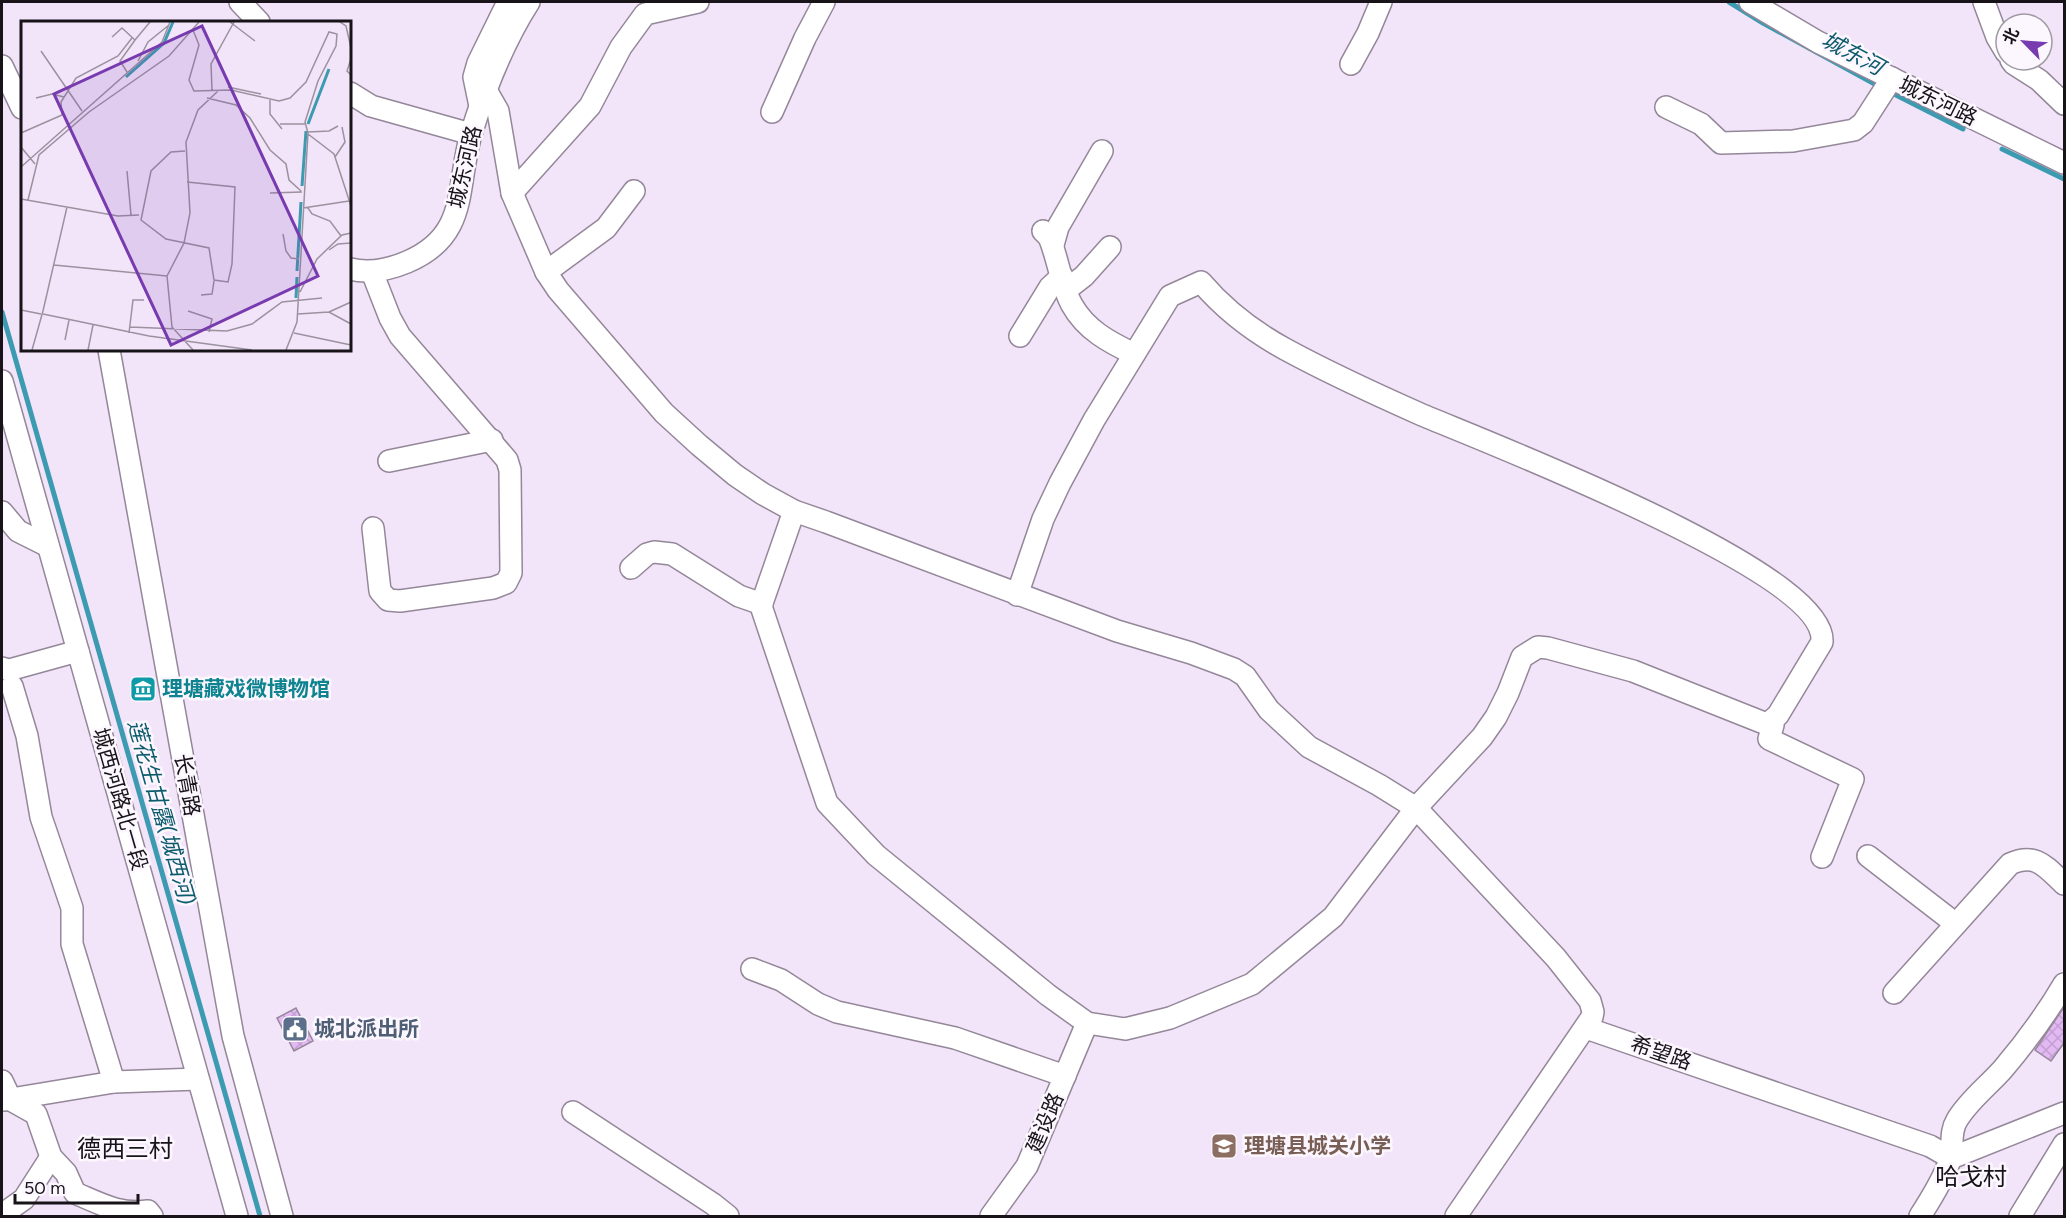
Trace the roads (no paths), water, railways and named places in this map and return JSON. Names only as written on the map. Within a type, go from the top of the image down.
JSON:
[{"type":"street","points":[[240,2],[258,21]]},
{"type":"street","points":[[508,2],[478,63],[474,77],[483,98],[498,111],[512,193],[546,272],[558,290],[664,413],[735,475],[794,512],[1117,631],[1191,653],[1234,669],[1245,676],[1269,710],[1309,747],[1416,808],[1556,958],[1590,1001],[1593,1012],[1586,1028],[1456,1216]]},
{"type":"street","name":"城东河路","points":[[351,269],[372,272],[392,268],[416,258],[440,241],[450,227],[460,198],[471,134],[483,98],[497,63],[529,2]]},
{"type":"street","points":[[512,193],[590,106],[621,47],[645,14],[698,2]]},
{"type":"street","points":[[772,112],[804,38],[824,2]]},
{"type":"street","points":[[1351,64],[1368,33],[1381,2]]},
{"type":"street","name":"城东河路","points":[[1750,2],[1818,42],[2064,163]]},
{"type":"street","points":[[1984,2],[1994,29]]},
{"type":"street","points":[[10,68],[21,105]]},
{"type":"street","points":[[2026,72],[2064,104]]},
{"type":"street","points":[[1666,107],[1701,124],[1721,142],[1793,141],[1854,130],[1863,123],[1892,78]]},
{"type":"street","points":[[351,94],[371,106],[471,134]]},
{"type":"street","points":[[1102,152],[1058,227],[1048,238],[1071,303],[1085,322],[1111,343],[1134,354]]},
{"type":"street","points":[[546,272],[606,228],[634,191]]},
{"type":"street","points":[[1020,336],[1050,287],[1084,276],[1110,247]]},
{"type":"street","points":[[372,272],[390,318],[400,336],[507,460],[510,470],[512,568],[509,579],[493,588],[394,602],[388,600],[380,591],[374,528]]},
{"type":"street","points":[[794,512],[762,604],[827,803],[876,855],[1048,995],[1087,1023],[1125,1029],[1170,1018],[1252,984],[1333,917],[1416,808],[1482,737],[1504,701],[1522,657],[1539,647],[1633,671],[1759,722],[1770,722],[1778,715],[1822,642],[1822,635],[1813,618],[1791,595],[1716,547],[1635,506],[1417,413],[1284,348],[1233,314],[1201,282],[1170,296],[1077,449],[1043,519],[1017,595]]},
{"type":"street","name":"长青路","points":[[109,351],[233,1036],[282,1216]]},
{"type":"street","name":"城西河路北一段","points":[[2,381],[237,1216]]},
{"type":"street","points":[[389,461],[492,440]]},
{"type":"street","points":[[2,512],[18,531],[48,546]]},
{"type":"street","points":[[631,568],[647,554],[654,552],[672,554],[739,596],[762,604]]},
{"type":"street","points":[[78,651],[9,670],[7,677],[27,736],[41,817],[72,908],[72,945],[114,1082]]},
{"type":"street","points":[[1770,722],[1773,729],[1769,739],[1853,779],[1822,857]]},
{"type":"street","points":[[1868,856],[1956,924]]},
{"type":"street","points":[[1894,993],[2010,864],[2027,858],[2042,864],[2064,884]]},
{"type":"street","points":[[752,969],[781,980],[818,1004],[837,1012],[955,1038],[1065,1076]]},
{"type":"street","points":[[1920,1216],[1933,1196],[1951,1158],[1951,1132],[1957,1120],[2003,1068],[2052,1004],[2064,984]]},
{"type":"street","name":"建设路","points":[[991,1216],[1027,1166],[1087,1023]]},
{"type":"street","name":"希望路","points":[[1586,1028],[1930,1146],[1951,1158]]},
{"type":"street","points":[[5,1094],[114,1082],[198,1079]]},
{"type":"street","points":[[5,1094],[36,1114],[51,1157],[66,1173],[75,1194],[131,1213],[148,1211],[152,1216]]},
{"type":"street","points":[[573,1112],[715,1212]]},
{"type":"street","points":[[1951,1158],[2064,1113]]},
{"type":"street","points":[[2020,1216],[2064,1144]]},
{"type":"street","points":[[4,1216],[24,1199],[51,1157]]},
{"type":"waterway","name":"城东河","points":[[1729,2],[1882,88]]},
{"type":"waterway","name":"城东河","points":[[1890,92],[1963,129]]},
{"type":"waterway","name":"城东河","points":[[2002,149],[2064,179]]},
{"type":"waterway","name":"莲花生甘露(城西河)","points":[[2,312],[260,1216]]},
{"type":"place","name":"理塘藏戏微博物馆","points":[[143,689]]},
{"type":"place","name":"城北派出所","points":[[295,1029]]},
{"type":"place","name":"理塘县城关小学","points":[[1224,1146]]},
{"type":"district","name":"德西三村","points":[[125,1149]]},
{"type":"district","name":"哈戈村","points":[[1971,1177]]}]
